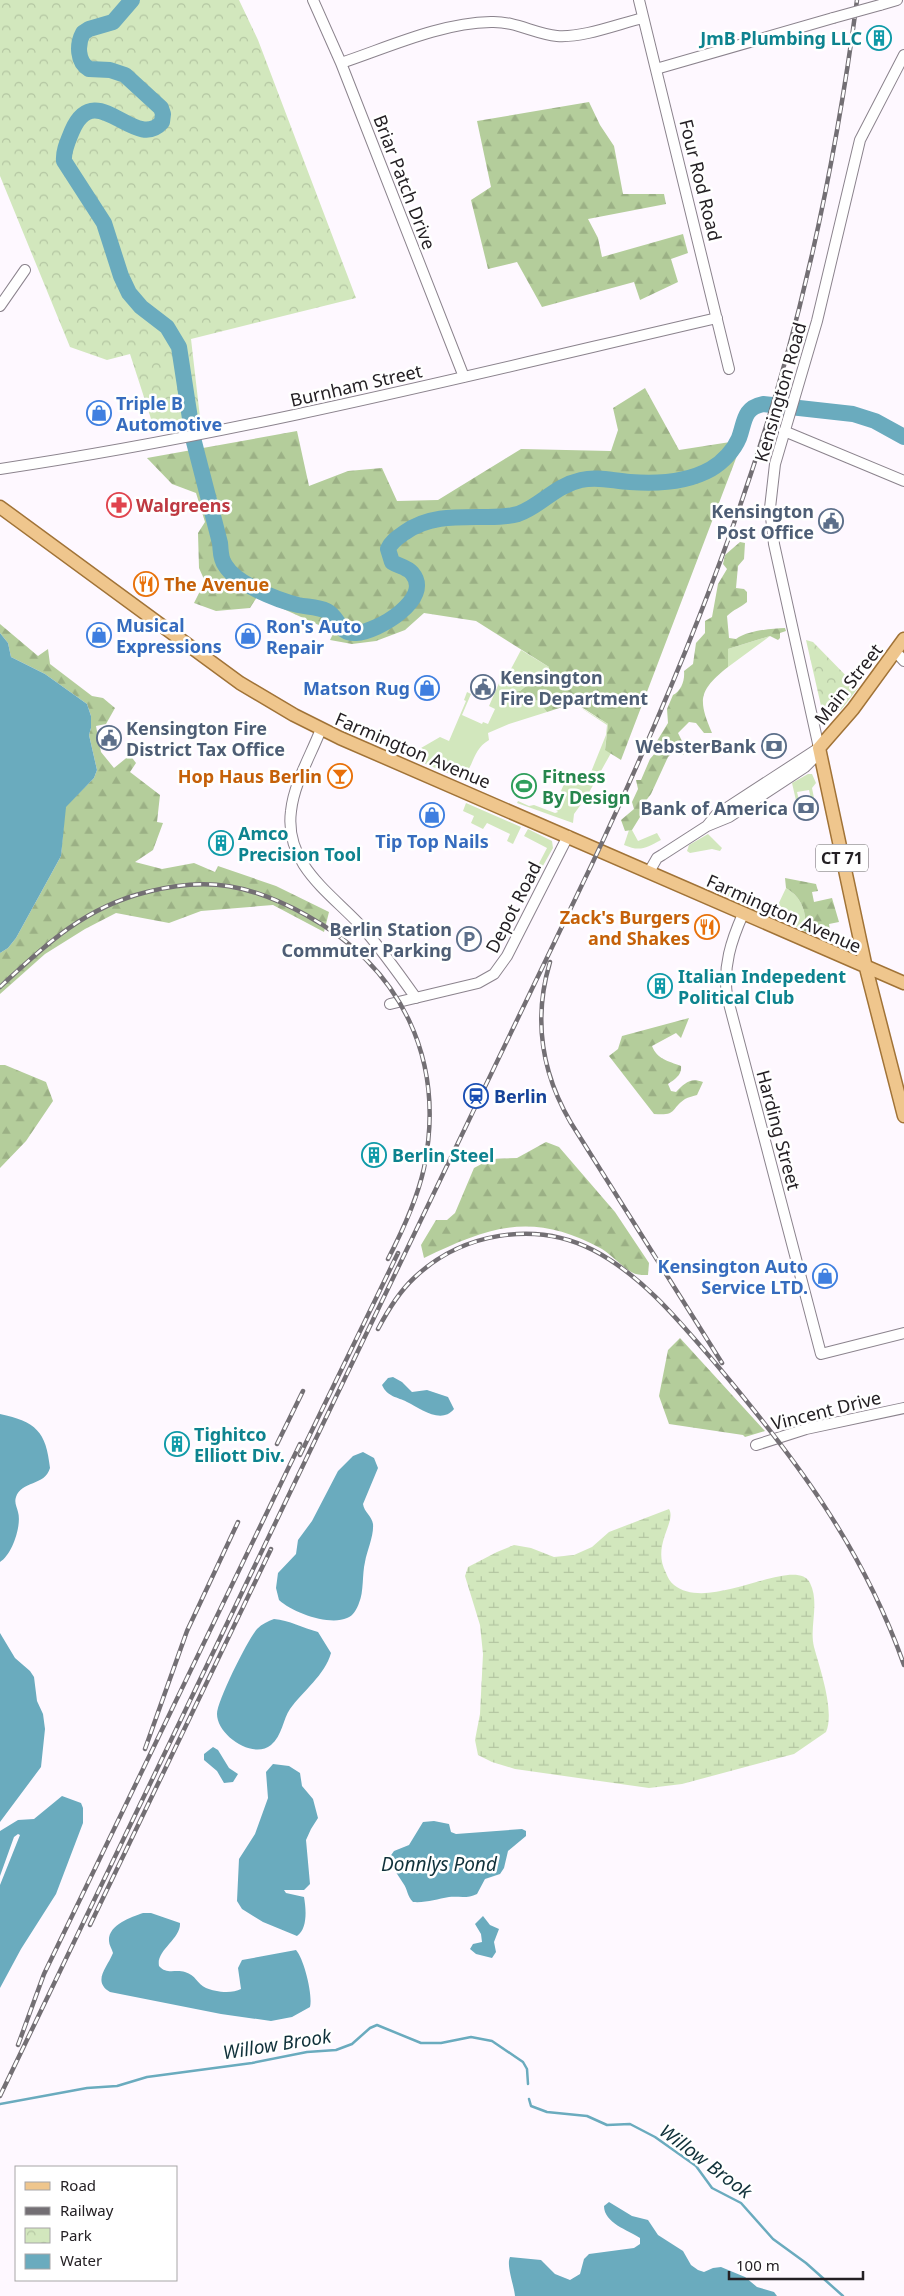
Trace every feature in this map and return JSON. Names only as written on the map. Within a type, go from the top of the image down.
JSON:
[{"type":"main road","name":"Farmington Avenue","points":[[0,507],[226,673],[268,700],[321,729],[904,983]]},
{"type":"main road","name":"Main Street","points":[[819,748],[853,709],[904,639]]},
{"type":"main road","name":"CT 71","points":[[819,748],[866,968],[904,1116]]},
{"type":"street","name":"Briar Patch Drive","points":[[314,0],[341,63],[464,377]]},
{"type":"street","name":"Four Rod Road","points":[[639,0],[730,369]]},
{"type":"street","points":[[656,68],[898,0]]},
{"type":"street","points":[[341,63],[461,24],[492,22],[520,25],[557,36],[575,34],[643,18]]},
{"type":"street","name":"Kensington Road","points":[[819,748],[772,528],[770,508],[773,480],[784,431],[817,321],[860,140],[904,55]]},
{"type":"street","points":[[0,306],[25,270]]},
{"type":"street","name":"Burnham Street","points":[[0,469],[201,435],[464,377],[717,318]]},
{"type":"street","points":[[784,431],[904,481]]},
{"type":"street","points":[[895,651],[904,661]]},
{"type":"street","points":[[321,729],[292,804],[291,830],[296,851],[312,878],[366,932],[416,998]]},
{"type":"street","name":"Main Street","points":[[649,872],[657,858],[707,826],[713,816],[726,813],[748,799],[782,777],[808,754],[819,748]]},
{"type":"street","name":"Depot Road","points":[[390,1004],[478,983],[499,970],[568,836]]},
{"type":"street","name":"Harding Street","points":[[743,914],[727,957],[725,982],[727,996],[821,1354],[904,1333]]},
{"type":"street","name":"Vincent Drive","points":[[756,1445],[806,1430],[904,1408]]},
{"type":"green space","points":[[0,0],[239,0],[258,40],[356,298],[191,339],[201,426],[154,428],[130,354],[107,360],[70,347],[0,176]]},
{"type":"green space","points":[[589,102],[600,125],[614,146],[623,194],[664,194],[666,204],[588,219],[598,238],[602,257],[683,234],[688,253],[671,259],[678,282],[640,300],[634,282],[542,307],[517,262],[488,269],[471,200],[491,187],[477,121]]},
{"type":"green space","points":[[645,388],[679,450],[743,440],[621,760],[605,750],[608,724],[575,703],[547,712],[537,700],[514,708],[511,692],[520,691],[535,679],[546,679],[549,667],[476,621],[424,613],[405,630],[376,641],[352,644],[330,640],[334,632],[257,597],[250,608],[216,611],[194,603],[200,591],[207,586],[199,568],[198,533],[205,522],[196,493],[172,484],[147,458],[297,431],[309,486],[348,471],[382,468],[397,501],[438,500],[521,449],[611,451],[618,430],[613,408]]},
{"type":"green space","points":[[740,542],[745,543],[744,559],[738,566],[736,588],[744,589],[747,592],[747,602],[727,616],[729,638],[736,639],[753,632],[766,630],[785,628],[786,631],[780,633],[778,640],[770,636],[728,649],[728,667],[711,683],[704,697],[704,712],[712,733],[704,733],[696,723],[689,722],[678,733],[687,751],[683,755],[678,749],[668,757],[651,794],[641,807],[640,817],[632,830],[625,831],[621,820],[634,809],[632,802],[638,789],[636,780],[641,780],[650,759],[656,752],[657,741],[668,723],[667,709],[673,695],[682,685],[684,671],[693,664],[696,643],[705,633],[705,621],[712,617],[718,584],[727,569],[723,564],[725,555]]},
{"type":"green space","points":[[0,624],[38,656],[48,649],[50,664],[92,696],[103,698],[115,708],[106,724],[96,726],[101,752],[114,768],[130,755],[136,763],[130,772],[160,795],[157,822],[163,823],[153,850],[135,862],[162,869],[194,863],[215,872],[218,866],[276,886],[329,912],[324,932],[273,905],[201,911],[169,923],[116,913],[85,929],[45,954],[0,994],[0,953],[8,948],[16,938],[61,856],[65,807],[94,778],[97,770],[89,735],[91,716],[87,704],[45,674],[11,657],[8,643],[0,633]]},
{"type":"green space","points":[[770,636],[728,667],[728,649]]},
{"type":"green space","points":[[806,640],[813,642],[858,688],[841,710],[828,714],[822,710]]},
{"type":"green space","points":[[521,650],[549,667],[547,679],[535,679],[520,691],[511,692],[537,700],[547,712],[488,733],[489,740],[479,749],[468,771],[460,778],[418,761],[416,756],[421,748],[440,737],[449,741],[466,701],[464,700],[467,692],[471,694],[462,715],[482,724],[483,722],[488,724],[495,709],[489,706],[500,681],[504,682]]},
{"type":"green space","points":[[578,706],[608,724],[605,749],[611,753],[587,796],[574,814],[573,823],[517,803],[518,801],[529,806],[534,805],[555,813],[558,812],[556,810],[566,779],[578,783],[581,775],[589,777],[606,735],[607,725]]},
{"type":"green space","points":[[808,774],[812,774],[816,783],[812,788],[814,798],[811,799],[809,790],[797,792],[800,804],[797,805],[792,783]]},
{"type":"green space","points":[[466,803],[521,827],[513,844],[507,841],[510,834],[487,823],[483,829],[471,823],[474,816],[463,811]]},
{"type":"green space","points":[[528,829],[552,841],[553,848],[540,871],[536,869],[547,848],[524,836]]},
{"type":"green space","points":[[629,830],[632,830],[638,841],[657,833],[661,840],[639,849],[630,847],[624,845]]},
{"type":"green space","points":[[708,834],[722,848],[720,851],[712,849],[690,853],[687,851],[689,845]]},
{"type":"green space","points":[[785,878],[816,884],[818,891],[812,892],[814,902],[832,898],[839,922],[829,924],[831,937],[804,931],[805,918],[802,906],[796,896],[786,888]]},
{"type":"green space","points":[[715,884],[764,905],[762,912],[712,889]]},
{"type":"green space","points":[[786,888],[800,901],[805,918],[804,931],[786,922],[787,911],[777,907]]},
{"type":"green space","points":[[689,1018],[681,1038],[676,1033],[652,1046],[660,1057],[681,1066],[679,1074],[668,1084],[671,1091],[676,1092],[691,1081],[703,1082],[697,1095],[685,1099],[670,1113],[654,1114],[609,1056],[618,1049],[622,1036]]},
{"type":"green space","points":[[0,1065],[5,1065],[46,1082],[53,1101],[26,1141],[0,1168]]},
{"type":"green space","points":[[546,1142],[559,1147],[615,1212],[649,1263],[648,1275],[632,1273],[602,1249],[577,1237],[554,1230],[533,1227],[512,1227],[491,1231],[424,1258],[421,1245],[436,1220],[447,1220],[455,1213],[474,1168],[491,1159],[517,1158]]},
{"type":"green space","points":[[680,1338],[765,1431],[745,1437],[743,1435],[669,1424],[659,1396],[668,1350]]},
{"type":"green space","points":[[669,1509],[671,1514],[670,1521],[661,1553],[666,1573],[674,1585],[690,1592],[708,1593],[787,1575],[801,1576],[810,1583],[814,1599],[814,1647],[828,1702],[829,1713],[826,1732],[794,1754],[682,1784],[649,1788],[515,1769],[492,1762],[478,1755],[475,1740],[480,1714],[483,1654],[480,1625],[465,1576],[468,1567],[514,1545],[531,1548],[554,1557],[574,1555],[592,1547],[609,1532]]},
{"type":"water","points":[[0,633],[8,643],[11,657],[45,674],[87,704],[91,716],[89,735],[97,770],[94,778],[66,807],[61,856],[16,938],[8,948],[0,953]]},
{"type":"water","points":[[393,1377],[402,1382],[412,1392],[427,1390],[448,1397],[454,1409],[449,1414],[443,1416],[431,1414],[393,1396],[382,1385],[388,1378]]},
{"type":"water","points":[[0,1414],[22,1421],[37,1430],[46,1445],[50,1468],[43,1478],[23,1488],[16,1497],[19,1524],[12,1547],[0,1562]]},
{"type":"water","points":[[363,1452],[374,1458],[378,1468],[363,1504],[372,1521],[373,1529],[364,1567],[361,1599],[351,1616],[340,1620],[322,1619],[302,1614],[279,1600],[276,1588],[278,1573],[296,1554],[298,1540],[312,1521],[338,1471],[353,1456]]},
{"type":"water","points":[[274,1619],[291,1622],[318,1632],[331,1653],[319,1676],[290,1709],[275,1741],[264,1749],[255,1749],[237,1743],[229,1737],[219,1722],[218,1707],[240,1657],[253,1635],[257,1629]]},
{"type":"water","points":[[0,1633],[15,1658],[34,1677],[37,1701],[43,1714],[45,1729],[41,1767],[0,1822]]},
{"type":"water","points":[[213,1747],[218,1750],[229,1768],[238,1774],[233,1782],[224,1783],[217,1771],[204,1760],[204,1754]]},
{"type":"water","points":[[273,1764],[289,1766],[300,1773],[302,1786],[313,1799],[318,1818],[306,1840],[310,1884],[304,1890],[284,1890],[286,1893],[304,1897],[305,1923],[301,1933],[297,1936],[263,1922],[242,1909],[237,1901],[239,1859],[255,1834],[268,1798],[266,1772]]},
{"type":"water","points":[[62,1796],[81,1803],[83,1823],[56,1894],[21,1949],[0,1988],[0,1885],[20,1835],[18,1834],[14,1837],[0,1876],[0,1831],[18,1820],[34,1819]]},
{"type":"water","name":"Donnlys Pond","points":[[434,1821],[449,1824],[451,1832],[456,1834],[522,1829],[526,1831],[526,1836],[508,1851],[504,1868],[500,1874],[485,1879],[477,1894],[466,1897],[449,1897],[413,1902],[389,1858],[394,1851],[409,1845],[423,1822]]},
{"type":"water","points":[[143,1913],[151,1913],[180,1923],[177,1934],[161,1955],[159,1966],[165,1970],[189,1973],[203,1986],[214,1991],[228,1992],[241,1989],[238,1968],[242,1960],[296,1950],[307,1977],[311,2001],[310,2007],[292,2017],[271,2021],[221,2014],[110,1992],[105,1988],[101,1979],[113,1953],[109,1942],[112,1930],[121,1922]]},
{"type":"water","points":[[483,1916],[490,1925],[499,1929],[494,1942],[496,1952],[492,1958],[476,1954],[470,1949],[473,1944],[482,1942],[481,1934],[475,1924]]},
{"type":"water","points":[[609,2202],[632,2216],[648,2220],[658,2235],[683,2251],[691,2265],[698,2270],[704,2272],[721,2267],[745,2277],[757,2287],[774,2292],[777,2296],[515,2296],[510,2270],[510,2257],[541,2260],[555,2274],[570,2280],[580,2274],[584,2259],[589,2254],[634,2248],[640,2244],[640,2238],[617,2225],[608,2217],[604,2206]]},
{"type":"waterway","points":[[132,0],[113,22],[89,29],[83,33],[79,47],[80,57],[89,69],[110,70],[125,75],[161,108],[163,114],[162,122],[151,129],[140,129],[104,112],[92,111],[82,116],[72,131],[65,150],[64,161],[104,223],[121,276],[129,293],[141,307],[167,327],[179,347],[193,438],[220,543],[222,560],[230,572],[247,585],[289,603],[327,611],[342,628],[350,633],[365,631],[377,627],[400,612],[415,593],[417,583],[412,573],[408,569],[392,562],[388,549],[399,537],[413,527],[423,523],[444,518],[499,517],[518,514],[534,506],[555,491],[581,480],[599,479],[650,483],[692,477],[711,469],[728,455],[739,438],[748,412],[756,406],[763,404],[853,414],[875,421],[904,437]]},
{"type":"waterway","name":"Willow Brook","points":[[0,2104],[87,2088],[117,2086],[147,2077],[252,2063],[307,2052],[336,2050],[352,2044],[370,2028],[377,2025],[421,2043],[441,2043],[471,2037],[492,2041],[523,2062],[527,2069],[528,2084]]},
{"type":"waterway","name":"Willow Brook","points":[[529,2099],[531,2106],[547,2112],[587,2116],[607,2125],[630,2124],[655,2137],[696,2166],[712,2188],[741,2203],[773,2239],[806,2263],[843,2296]]},
{"type":"railway","points":[[0,2096],[592,864],[674,680],[723,554],[745,491],[785,362],[808,272],[836,137],[857,0]]},
{"type":"railway","points":[[0,987],[50,942],[85,918],[104,907],[125,899],[169,887],[210,884],[248,890],[267,896],[306,915],[340,937],[368,962],[391,990],[409,1021],[422,1054],[428,1090],[429,1128],[424,1168],[418,1192],[409,1215],[388,1259]]},
{"type":"railway","points":[[550,962],[545,983],[541,1025],[547,1065],[561,1104],[571,1123],[722,1363]]},
{"type":"railway","points":[[378,1329],[403,1289],[414,1278],[454,1250],[476,1241],[499,1236],[547,1235],[571,1241],[593,1250],[611,1261],[644,1286],[660,1301],[716,1364],[773,1434],[824,1506],[847,1543],[887,1622],[904,1665]]},
{"type":"railway","points":[[300,1455],[398,1253]]},
{"type":"railway","points":[[277,1444],[303,1391]]},
{"type":"railway","points":[[18,2045],[44,1974],[300,1444]]},
{"type":"railway","points":[[145,1749],[187,1631],[238,1522]]},
{"type":"railway","points":[[90,1925],[271,1549]]},
{"type":"place","name":"JmB Plumbing LLC","points":[[879,38]]},
{"type":"place","name":"Triple B Automotive","points":[[99,413]]},
{"type":"place","name":"Walgreens","points":[[119,505]]},
{"type":"place","name":"Kensington Post Office","points":[[831,521]]},
{"type":"place","name":"The Avenue","points":[[146,584]]},
{"type":"place","name":"Musical Expressions","points":[[99,635]]},
{"type":"place","name":"Ron's Auto Repair","points":[[248,636]]},
{"type":"place","name":"Kensington Fire Department","points":[[483,687]]},
{"type":"place","name":"Matson Rug","points":[[427,688]]},
{"type":"place","name":"Kensington Fire District Tax Office","points":[[109,738]]},
{"type":"place","name":"WebsterBank","points":[[774,746]]},
{"type":"place","name":"Hop Haus Berlin","points":[[340,776]]},
{"type":"place","name":"Fitness By Design","points":[[524,786]]},
{"type":"place","name":"Bank of America","points":[[806,808]]},
{"type":"place","name":"Tip Top Nails","points":[[432,815]]},
{"type":"place","name":"Amco Precision Tool","points":[[221,843]]},
{"type":"place","name":"Zack's Burgers and Shakes","points":[[707,927]]},
{"type":"place","name":"Berlin Station Commuter Parking","points":[[469,939]]},
{"type":"place","name":"Italian Indepedent Political Club","points":[[660,986]]},
{"type":"place","name":"Berlin","points":[[476,1096]]},
{"type":"place","name":"Berlin Steel","points":[[374,1155]]},
{"type":"place","name":"Kensington Auto Service LTD.","points":[[825,1276]]},
{"type":"place","name":"Tighitco Elliott Div.","points":[[177,1444]]}]
